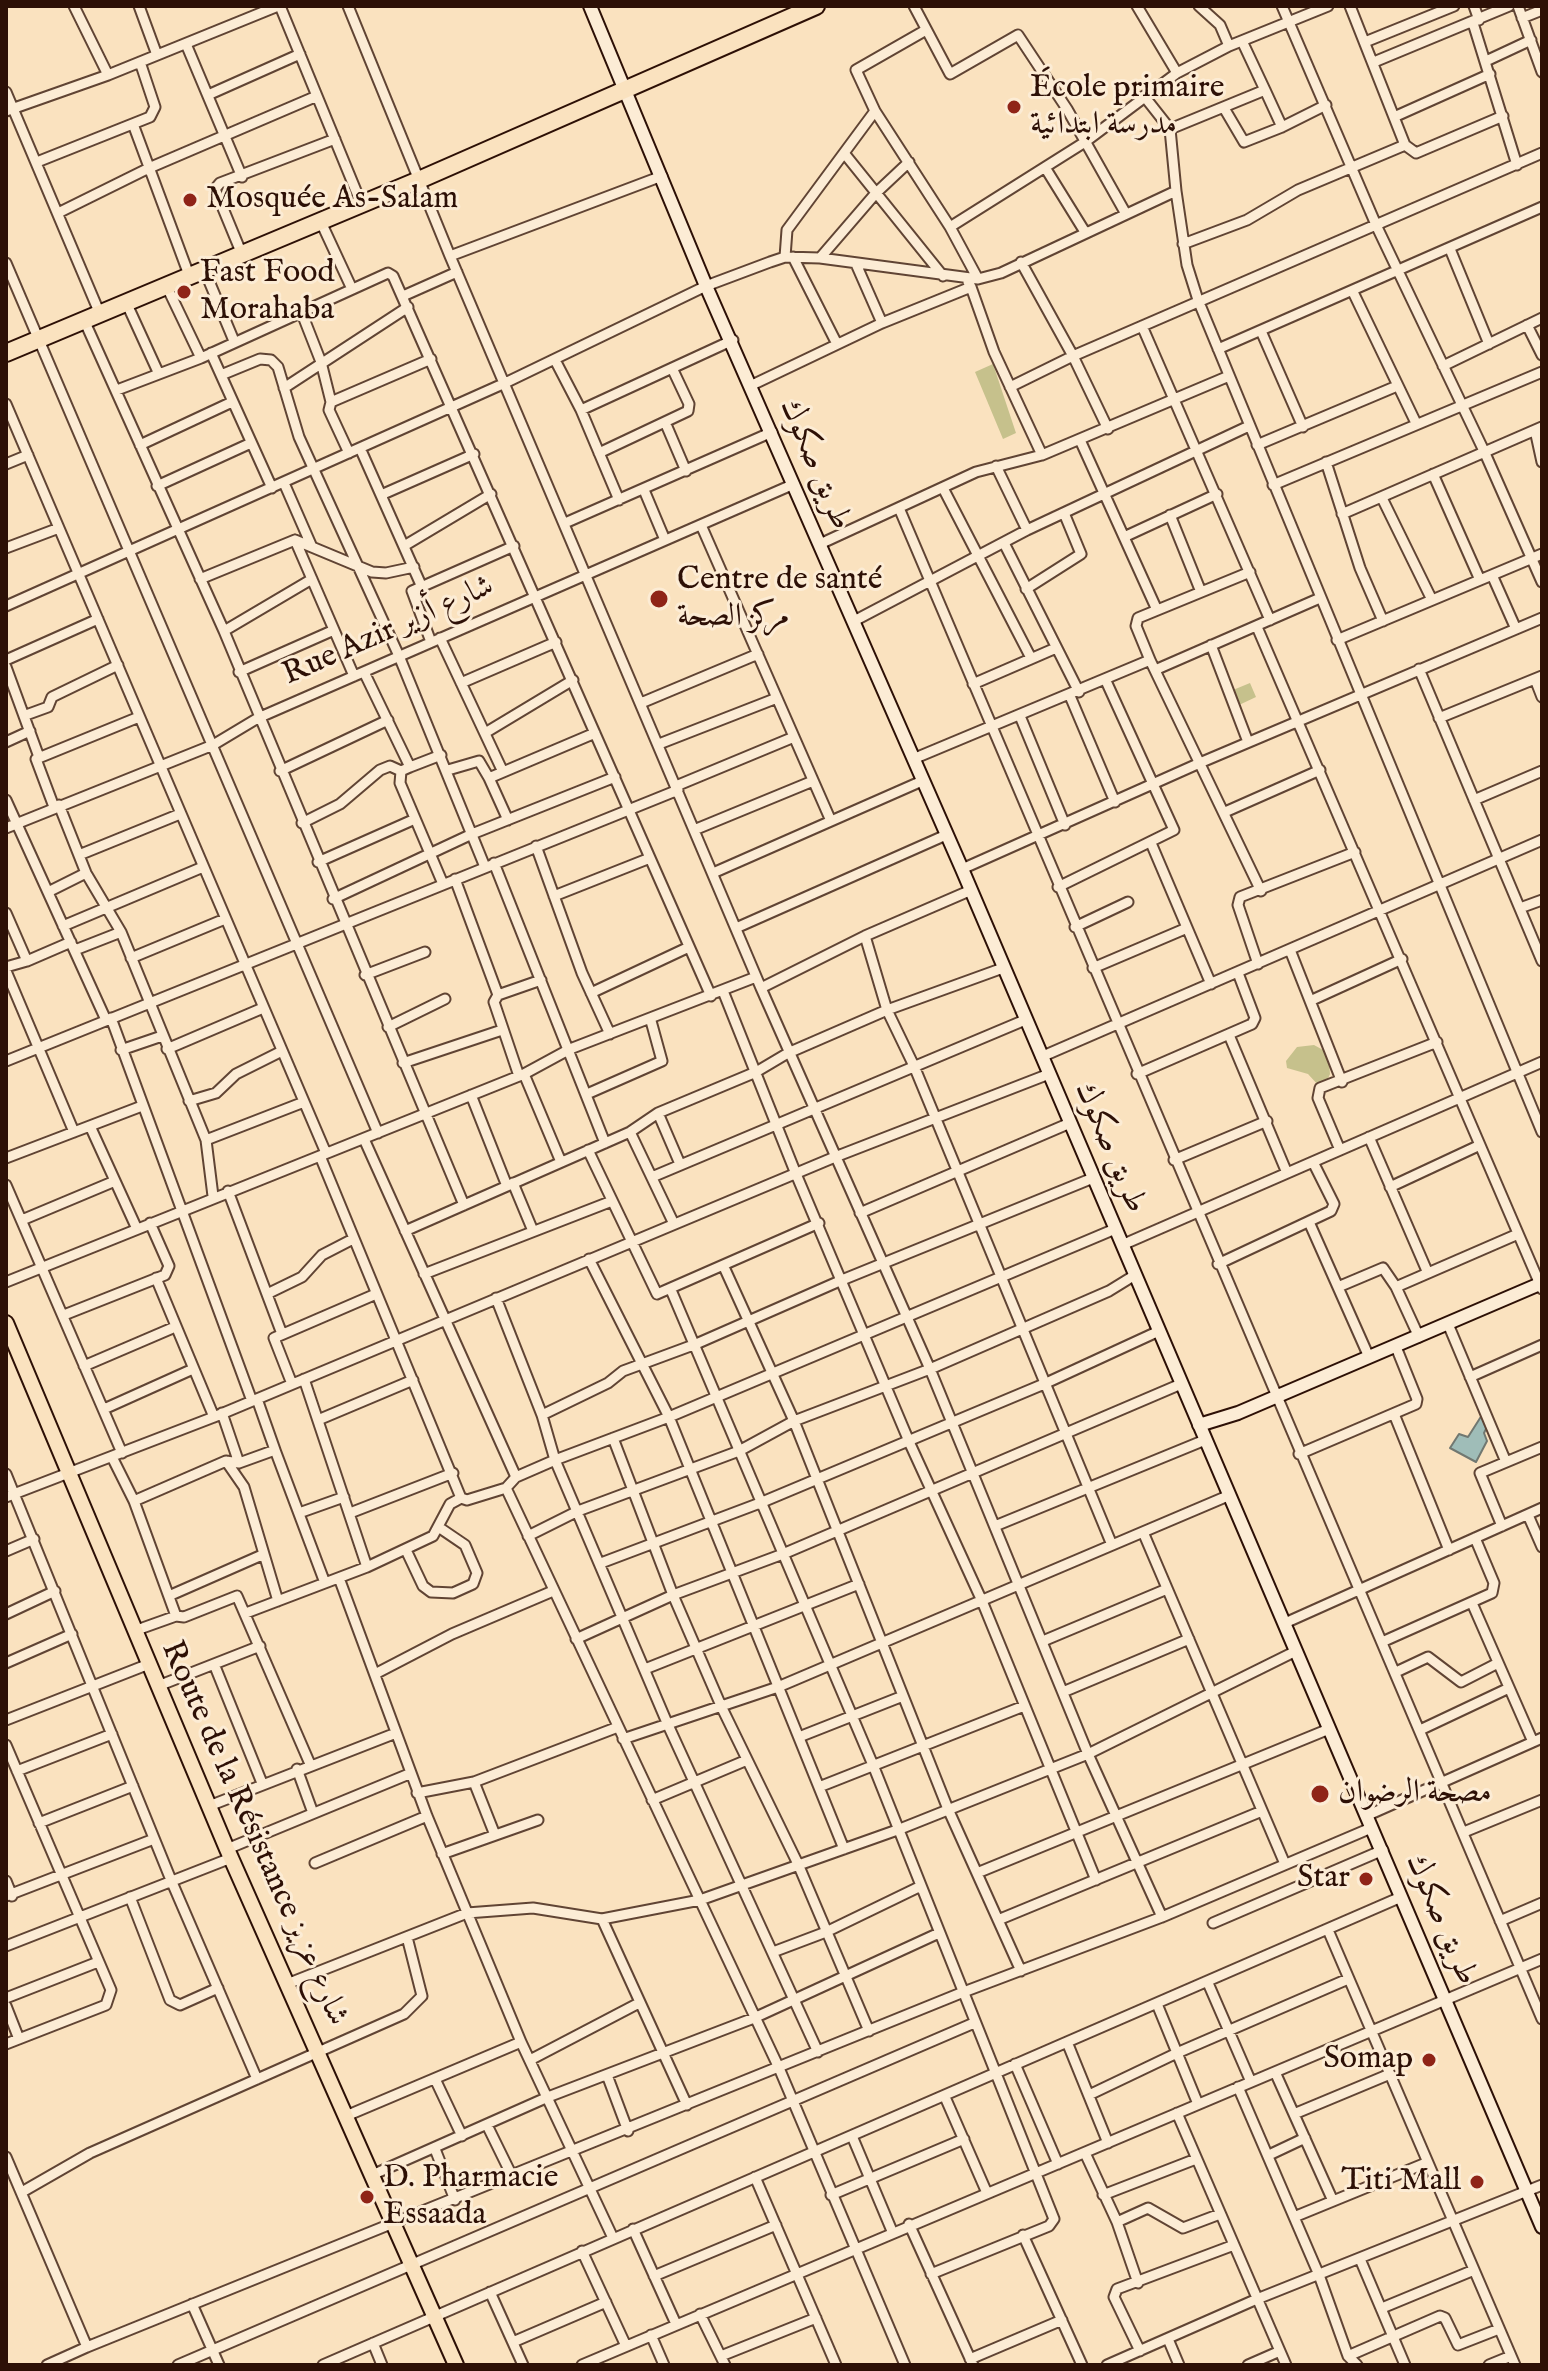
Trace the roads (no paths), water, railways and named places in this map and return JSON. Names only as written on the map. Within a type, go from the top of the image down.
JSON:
[{"type":"highway","points":[[6,353],[419,180],[816,6]]},
{"type":"main road","name":"Route de la Résistance شارع عزيز","points":[[6,1323],[229,1854],[456,2365]]},
{"type":"street","points":[[74,6],[108,75]]},
{"type":"street","points":[[139,6],[157,55]]},
{"type":"street","points":[[9,110],[108,75],[276,6],[300,54],[361,203]]},
{"type":"street","points":[[348,6],[450,256],[788,1053],[930,1369],[1021,1584],[1088,1754],[1162,1917]]},
{"type":"street","name":"طريق صكوك","points":[[590,6],[706,286],[733,340],[962,869],[1542,2227]]},
{"type":"street","points":[[914,6],[950,74],[1018,35],[1126,214]]},
{"type":"street","points":[[1137,6],[1177,73]]},
{"type":"street","points":[[1199,6],[1220,25],[1229,46]]},
{"type":"street","points":[[1282,6],[1398,273],[1537,556],[1542,582]]},
{"type":"street","points":[[950,227],[1046,169],[1177,73],[1229,46],[1328,6]]},
{"type":"street","points":[[1350,6],[1405,145],[1416,153],[1503,116]]},
{"type":"street","points":[[1365,42],[1454,6]]},
{"type":"street","points":[[1474,6],[1486,61],[1517,165]]},
{"type":"street","points":[[1374,62],[1509,6]]},
{"type":"street","points":[[1518,6],[1542,72]]},
{"type":"street","points":[[1522,18],[1542,10]]},
{"type":"street","points":[[926,30],[856,70],[875,111],[950,227],[1010,387],[1042,455]]},
{"type":"street","points":[[1486,61],[1531,40]]},
{"type":"street","points":[[1242,41],[1282,127]]},
{"type":"street","points":[[186,44],[242,177]]},
{"type":"street","points":[[208,95],[300,54]]},
{"type":"street","points":[[37,162],[150,117],[155,107],[140,62]]},
{"type":"street","points":[[1394,117],[1490,74]]},
{"type":"street","points":[[1170,129],[1265,90]]},
{"type":"street","points":[[6,92],[9,110],[37,162],[58,213],[117,390],[224,631],[343,923],[464,1205]]},
{"type":"street","points":[[58,213],[149,168],[317,96]]},
{"type":"street","points":[[1144,96],[1170,129],[1183,244],[1198,300],[1438,887],[1542,1132]]},
{"type":"street","points":[[1224,108],[1244,142],[1326,105]]},
{"type":"street","points":[[837,344],[789,257],[787,230],[875,111]]},
{"type":"street","points":[[133,124],[149,168],[196,272],[234,341]]},
{"type":"street","points":[[241,252],[215,189],[220,183],[335,139]]},
{"type":"street","points":[[1183,244],[1247,220],[1290,194],[1405,145]]},
{"type":"street","points":[[844,153],[943,276]]},
{"type":"street","points":[[1010,387],[1198,300],[1377,227],[1542,153]]},
{"type":"street","points":[[820,258],[876,193],[909,162]]},
{"type":"street","points":[[1046,169],[1085,232]]},
{"type":"street","points":[[450,256],[662,176]]},
{"type":"street","points":[[752,385],[1176,191]]},
{"type":"street","points":[[1218,349],[1541,209]]},
{"type":"street","points":[[320,220],[352,289]]},
{"type":"street","points":[[1450,249],[1489,344]]},
{"type":"street","points":[[6,606],[505,383],[706,286],[789,257],[820,258],[972,282]]},
{"type":"street","points":[[1021,262],[1073,356],[1108,429]]},
{"type":"street","points":[[6,263],[378,1133]]},
{"type":"street","points":[[856,264],[882,323]]},
{"type":"street","points":[[403,296],[457,272]]},
{"type":"street","points":[[117,390],[206,355],[388,273],[393,276],[711,996]]},
{"type":"street","points":[[166,285],[221,375],[272,488]]},
{"type":"street","points":[[1353,292],[1416,423]]},
{"type":"street","points":[[126,302],[158,372]]},
{"type":"street","points":[[284,388],[408,307]]},
{"type":"street","points":[[301,311],[321,362],[331,402],[329,410],[349,453]]},
{"type":"street","points":[[1443,366],[1542,318]]},
{"type":"street","points":[[1527,325],[1542,355]]},
{"type":"street","points":[[1142,326],[1270,620]]},
{"type":"street","points":[[1261,331],[1303,427]]},
{"type":"street","points":[[581,410],[733,340]]},
{"type":"street","points":[[221,375],[260,359],[271,360],[284,388],[299,437],[316,468],[399,656],[472,834],[541,980],[605,1143]]},
{"type":"street","points":[[331,402],[431,359]]},
{"type":"street","points":[[555,360],[581,410],[619,500]]},
{"type":"street","points":[[599,453],[686,413],[689,407],[672,368]]},
{"type":"street","points":[[1273,485],[1542,372]]},
{"type":"street","points":[[820,544],[996,466],[1042,455],[1229,376]]},
{"type":"street","points":[[1257,445],[1397,386]]},
{"type":"street","points":[[140,445],[232,402]]},
{"type":"street","points":[[6,404],[304,1102],[353,1239],[461,1498]]},
{"type":"street","points":[[665,422],[686,471]]},
{"type":"street","points":[[854,621],[1027,530],[1249,426]]},
{"type":"street","points":[[1342,514],[1539,429],[1542,462]]},
{"type":"street","points":[[565,523],[772,432]]},
{"type":"street","points":[[1080,440],[1157,610]]},
{"type":"street","points":[[157,486],[251,443]]},
{"type":"street","points":[[360,448],[421,585]]},
{"type":"street","points":[[381,495],[474,454]]},
{"type":"street","points":[[6,464],[28,455]]},
{"type":"street","points":[[1326,462],[1342,514],[1383,621]]},
{"type":"street","points":[[996,466],[1027,530]]},
{"type":"street","points":[[1433,474],[1480,580]]},
{"type":"street","points":[[284,483],[312,547]]},
{"type":"street","name":"Rue Azir شارع أزير","points":[[10,826],[213,745],[258,718],[794,484]]},
{"type":"street","points":[[943,488],[1031,658]]},
{"type":"street","points":[[644,490],[665,540]]},
{"type":"street","points":[[404,546],[491,494]]},
{"type":"street","points":[[1124,537],[1217,494]]},
{"type":"street","points":[[1382,498],[1432,600]]},
{"type":"street","points":[[899,508],[1196,1213],[1396,1672],[1542,2019]]},
{"type":"street","points":[[1026,589],[1081,554],[1064,513]]},
{"type":"street","points":[[1170,515],[1201,592]]},
{"type":"street","points":[[701,525],[831,821]]},
{"type":"street","points":[[6,547],[59,528]]},
{"type":"street","points":[[200,579],[295,540],[360,568],[386,573],[414,567]]},
{"type":"street","points":[[295,540],[334,630],[388,720],[406,769],[400,783],[443,884]]},
{"type":"street","points":[[1004,543],[1056,648],[1115,802]]},
{"type":"street","points":[[503,772],[461,683],[411,596],[421,585],[514,546]]},
{"type":"street","points":[[1337,640],[1537,556]]},
{"type":"street","points":[[1250,572],[1138,618],[1135,623],[1261,891]]},
{"type":"street","points":[[1492,575],[1516,629]]},
{"type":"street","points":[[224,631],[312,579]]},
{"type":"street","points":[[1155,670],[1320,598]]},
{"type":"street","points":[[6,660],[98,619]]},
{"type":"street","points":[[962,869],[1359,694],[1516,629],[1541,622]]},
{"type":"street","points":[[1199,1425],[1275,1397],[1541,1285],[1257,627]]},
{"type":"street","points":[[239,672],[334,630]]},
{"type":"street","points":[[461,683],[556,642]]},
{"type":"street","points":[[1211,645],[1248,742]]},
{"type":"street","points":[[973,684],[1056,648]]},
{"type":"street","points":[[641,703],[758,654]]},
{"type":"street","points":[[913,759],[1075,694],[1150,660]]},
{"type":"street","points":[[26,715],[48,707],[52,697],[118,665]]},
{"type":"street","points":[[6,667],[39,757]]},
{"type":"street","points":[[1419,669],[1542,961]]},
{"type":"street","points":[[1439,718],[1538,677],[1542,697]]},
{"type":"street","points":[[485,733],[573,680]]},
{"type":"street","points":[[1058,887],[1174,830],[1106,681]]},
{"type":"street","points":[[659,744],[777,698]]},
{"type":"street","points":[[1020,716],[1065,825]]},
{"type":"street","points":[[139,717],[39,757],[35,764],[86,873],[121,932],[206,1140],[213,1196]]},
{"type":"street","points":[[280,771],[388,720]]},
{"type":"street","points":[[6,742],[30,731]]},
{"type":"street","points":[[489,778],[595,733]]},
{"type":"street","points":[[6,1061],[629,809],[794,737]]},
{"type":"street","points":[[302,823],[340,804],[380,770],[390,766],[406,769],[441,755]]},
{"type":"street","points":[[448,770],[479,761],[508,820]]},
{"type":"street","points":[[1225,812],[1320,770]]},
{"type":"street","points":[[1474,800],[1542,771]]},
{"type":"street","points":[[333,899],[431,856],[472,834],[615,777]]},
{"type":"street","points":[[694,830],[813,781]]},
{"type":"street","points":[[713,873],[922,781]]},
{"type":"street","points":[[6,800],[10,826],[48,892],[121,1050],[325,1583]]},
{"type":"street","points":[[79,855],[180,814]]},
{"type":"street","points":[[318,862],[415,819]]},
{"type":"street","points":[[736,928],[946,835]]},
{"type":"street","points":[[1041,1057],[1542,840]]},
{"type":"street","points":[[1151,843],[1211,984]]},
{"type":"street","points":[[536,846],[591,993],[610,1034]]},
{"type":"street","points":[[1258,964],[1238,905],[1240,897],[1355,852]]},
{"type":"street","points":[[554,896],[650,858]]},
{"type":"street","points":[[63,926],[104,906],[203,867]]},
{"type":"street","points":[[48,892],[86,873]]},
{"type":"street","points":[[455,879],[498,995],[494,1006],[502,1030],[561,1162]]},
{"type":"street","points":[[761,988],[865,936],[969,891]]},
{"type":"street","points":[[1520,908],[1542,900]]},
{"type":"street","points":[[1075,927],[1128,902]]},
{"type":"street","points":[[6,913],[27,961]]},
{"type":"street","points":[[131,958],[225,919]]},
{"type":"street","points":[[1093,968],[1187,928]]},
{"type":"street","points":[[74,1132],[6,969],[121,932]]},
{"type":"street","points":[[865,936],[887,1010],[914,1066],[1112,1545]]},
{"type":"street","points":[[591,993],[689,947]]},
{"type":"street","points":[[1290,950],[1342,1082]]},
{"type":"street","points":[[365,975],[425,952]]},
{"type":"street","points":[[1310,1001],[1402,959]]},
{"type":"street","points":[[405,1231],[630,1132],[658,1113],[756,1072],[788,1053],[887,1010],[1003,968]]},
{"type":"street","points":[[1137,1074],[1249,1026],[1255,1018],[1238,973]]},
{"type":"street","points":[[6,1282],[213,1196],[521,1075],[570,1049],[651,1021],[756,977]]},
{"type":"street","points":[[498,995],[541,980]]},
{"type":"street","points":[[723,991],[796,1174],[908,1440],[982,1601],[1096,1880]]},
{"type":"street","points":[[388,1027],[445,999]]},
{"type":"street","points":[[167,1049],[263,1008]]},
{"type":"street","points":[[652,1177],[1025,1020]]},
{"type":"street","points":[[587,1094],[662,1061],[651,1021]]},
{"type":"street","points":[[403,1063],[502,1030]]},
{"type":"street","points":[[1229,1035],[1287,1173]]},
{"type":"street","points":[[121,1050],[162,1036]]},
{"type":"street","points":[[1340,1150],[1317,1094],[1320,1088],[1342,1082],[1437,1042]]},
{"type":"street","points":[[189,1101],[216,1093],[236,1074],[282,1051]]},
{"type":"street","points":[[1122,1245],[1542,1062]]},
{"type":"street","points":[[10,1496],[255,1400],[835,1157],[935,1121],[1049,1074]]},
{"type":"street","points":[[471,1095],[533,1231]]},
{"type":"street","points":[[206,1140],[304,1102]]},
{"type":"street","points":[[6,1158],[142,1106]]},
{"type":"street","points":[[658,1113],[680,1164]]},
{"type":"street","points":[[1174,1160],[1267,1121]]},
{"type":"street","points":[[860,1213],[1070,1123]]},
{"type":"street","points":[[90,1126],[137,1229]]},
{"type":"street","points":[[630,1132],[674,1224]]},
{"type":"street","points":[[1369,1137],[1427,1271]]},
{"type":"street","points":[[364,1139],[516,1477]]},
{"type":"street","points":[[1390,1187],[1480,1145]]},
{"type":"street","points":[[588,1150],[653,1291],[662,1294],[819,1223]]},
{"type":"street","points":[[1218,1264],[1309,1222],[1334,1207],[1313,1162]]},
{"type":"street","points":[[542,1415],[644,1363],[1093,1178]]},
{"type":"street","points":[[22,1220],[115,1181]]},
{"type":"street","points":[[6,1185],[104,1409],[117,1455],[171,1595],[176,1616]]},
{"type":"street","points":[[228,1191],[282,1334]]},
{"type":"street","points":[[424,1274],[612,1201]]},
{"type":"street","points":[[1309,1222],[1369,1357]]},
{"type":"street","points":[[64,1315],[165,1275],[169,1266],[150,1223]]},
{"type":"street","points":[[246,1613],[367,1567],[433,1536],[440,1528],[450,1504],[461,1498],[467,1500],[506,1488],[516,1477],[555,1460],[669,1417],[1115,1229]]},
{"type":"street","points":[[1396,1287],[1518,1234]]},
{"type":"street","points":[[267,1294],[302,1277],[322,1255],[353,1239]]},
{"type":"street","points":[[589,1259],[669,1417],[844,1849]]},
{"type":"street","points":[[724,1267],[794,1421],[948,1809],[1021,1971]]},
{"type":"street","points":[[1338,1287],[1383,1268],[1396,1287],[1419,1337]]},
{"type":"street","points":[[528,1536],[578,1511],[739,1451],[794,1421],[930,1369],[1109,1291],[1135,1275]]},
{"type":"street","points":[[156,1278],[193,1369],[239,1463]]},
{"type":"street","points":[[671,1290],[854,1717],[900,1829],[961,1993],[1054,2219],[1049,2226],[931,2274]]},
{"type":"street","points":[[292,1384],[274,1341],[282,1334],[376,1294]]},
{"type":"street","points":[[496,1298],[542,1415],[555,1460],[668,1725],[818,2052]]},
{"type":"street","points":[[1448,1324],[1506,1462]]},
{"type":"street","points":[[84,1366],[175,1327]]},
{"type":"street","points":[[601,1563],[760,1503],[1044,1384],[1159,1331]]},
{"type":"street","points":[[1470,1377],[1542,1345]]},
{"type":"street","points":[[1299,1454],[1417,1402],[1396,1347]]},
{"type":"street","points":[[104,1409],[193,1369]]},
{"type":"street","points":[[304,1379],[367,1567]]},
{"type":"street","points":[[318,1420],[413,1380]]},
{"type":"street","points":[[576,1639],[673,1595],[783,1554],[1181,1384]]},
{"type":"street","points":[[1394,1414],[1449,1550]]},
{"type":"street","points":[[613,1438],[695,1648],[798,1864],[869,2031]]},
{"type":"street","points":[[995,1526],[1205,1440]]},
{"type":"street","points":[[1502,1526],[1480,1476],[1482,1471],[1542,1447]]},
{"type":"street","points":[[134,1501],[226,1461],[239,1463],[275,1450]]},
{"type":"street","points":[[226,1461],[244,1487],[278,1601]]},
{"type":"street","points":[[350,1513],[453,1473]]},
{"type":"street","points":[[6,1474],[10,1496],[34,1539],[154,1839],[257,2079]]},
{"type":"street","points":[[506,1488],[779,2068],[812,2152],[905,2365]]},
{"type":"street","points":[[623,1739],[778,1687],[1230,1495]]},
{"type":"street","points":[[299,1513],[344,1497]]},
{"type":"street","points":[[1285,1623],[1542,1508]]},
{"type":"street","points":[[1528,1515],[1542,1547]]},
{"type":"street","points":[[406,1550],[423,1586],[431,1592],[453,1593],[473,1584],[477,1573],[465,1545],[440,1528]]},
{"type":"street","points":[[1143,1532],[1285,1864]]},
{"type":"street","points":[[1382,1642],[1490,1595],[1494,1589],[1475,1538]]},
{"type":"street","points":[[6,1551],[34,1539]]},
{"type":"street","points":[[171,1595],[262,1555]]},
{"type":"street","points":[[339,1578],[409,1774],[442,1854],[521,2042],[613,2238]]},
{"type":"street","points":[[645,1669],[859,1584]]},
{"type":"street","points":[[1043,1641],[1167,1589]]},
{"type":"street","points":[[6,1614],[55,1591]]},
{"type":"street","points":[[375,1674],[452,1634],[553,1591]]},
{"type":"street","points":[[134,1631],[176,1616],[184,1617],[233,1595],[239,1597],[310,1764]]},
{"type":"street","points":[[47,2365],[961,1993],[1162,1917],[1285,1864],[1443,1782],[1538,1740],[1509,1688],[1472,1603]]},
{"type":"street","points":[[6,1663],[72,1634]]},
{"type":"street","points":[[1063,1692],[1189,1639]]},
{"type":"street","points":[[158,1686],[260,1646]]},
{"type":"street","points":[[287,1984],[467,1913],[533,1908],[602,1919],[700,1900],[900,1829],[1088,1754],[1296,1651]]},
{"type":"street","points":[[1396,1672],[1428,1657],[1461,1682],[1498,1663]]},
{"type":"street","points":[[6,1720],[149,1664]]},
{"type":"street","points":[[214,1664],[262,1783]]},
{"type":"street","points":[[1420,1730],[1509,1688]]},
{"type":"street","points":[[799,1737],[903,1696]]},
{"type":"street","points":[[819,1787],[1024,1706]]},
{"type":"street","points":[[417,1793],[474,1782],[618,1727]]},
{"type":"street","points":[[977,1873],[1329,1729]]},
{"type":"street","points":[[209,1806],[297,1769],[396,1733]]},
{"type":"street","points":[[17,1771],[112,1734]]},
{"type":"street","points":[[6,1745],[111,1990],[106,2005],[6,2044]]},
{"type":"street","points":[[652,1800],[747,1760]]},
{"type":"street","points":[[297,1769],[313,1813]]},
{"type":"street","points":[[6,1946],[171,1880],[313,1813],[409,1774]]},
{"type":"street","points":[[474,1782],[495,1835]]},
{"type":"street","points":[[39,1823],[133,1786]]},
{"type":"street","points":[[1464,1832],[1542,1800]]},
{"type":"street","points":[[998,1920],[1262,1811]]},
{"type":"street","points":[[315,1863],[427,1816]]},
{"type":"street","points":[[442,1854],[538,1820]]},
{"type":"street","points":[[6,1881],[9,1896],[154,1839]]},
{"type":"street","points":[[1213,1923],[1383,1850]]},
{"type":"street","points":[[773,1952],[826,1932],[921,1886]]},
{"type":"street","points":[[130,1897],[170,2000],[180,2005],[218,1988]]},
{"type":"street","points":[[323,2365],[1401,1897]]},
{"type":"street","points":[[1500,1921],[1542,1903]]},
{"type":"street","points":[[602,1919],[687,2105]]},
{"type":"street","points":[[1328,1930],[1451,2223],[1513,2360],[1489,2365]]},
{"type":"street","points":[[372,2175],[548,2097],[754,2018],[939,1933]]},
{"type":"street","points":[[22,2192],[90,2153],[404,2014],[418,2004],[422,1986],[407,1937]]},
{"type":"street","points":[[582,2365],[892,2231],[1036,2174],[1542,1959]]},
{"type":"street","points":[[6,1998],[98,1962]]},
{"type":"street","points":[[1089,2095],[1348,1979]]},
{"type":"street","points":[[1208,1983],[1251,2082]]},
{"type":"street","points":[[530,2060],[639,2003]]},
{"type":"street","points":[[1157,2004],[1198,2104]]},
{"type":"street","points":[[6,2006],[19,2039]]},
{"type":"street","points":[[178,2365],[974,2023]]},
{"type":"street","points":[[346,2116],[521,2042]]},
{"type":"street","points":[[1067,2042],[1108,2143]]},
{"type":"street","points":[[1015,2064],[1058,2164]]},
{"type":"street","points":[[1275,2072],[1333,2201]]},
{"type":"street","points":[[1294,2114],[1390,2074]]},
{"type":"street","points":[[607,2075],[628,2131]]},
{"type":"street","points":[[435,2079],[462,2136]]},
{"type":"street","points":[[1238,2087],[1319,2275],[1348,2356],[1357,2365]]},
{"type":"street","points":[[945,2097],[987,2193]]},
{"type":"street","points":[[1177,2113],[1286,2365]]},
{"type":"street","points":[[487,2125],[512,2176]]},
{"type":"street","points":[[852,2136],[892,2231]]},
{"type":"street","points":[[1269,2155],[1305,2138]]},
{"type":"street","points":[[831,2195],[964,2139]]},
{"type":"street","points":[[435,2149],[455,2200]]},
{"type":"street","points":[[1085,2153],[1117,2222],[1138,2283]]},
{"type":"street","points":[[6,2157],[87,2347]]},
{"type":"street","points":[[1103,2195],[1196,2159]]},
{"type":"street","points":[[1294,2217],[1426,2163]]},
{"type":"street","points":[[755,2177],[836,2365]]},
{"type":"street","points":[[1112,2364],[1257,2299],[1542,2185]]},
{"type":"street","points":[[1117,2222],[1148,2208],[1183,2228],[1220,2214]]},
{"type":"street","points":[[909,2224],[972,2362],[1062,2320]]},
{"type":"street","points":[[654,2276],[776,2225]]},
{"type":"street","points":[[633,2229],[676,2324]]},
{"type":"street","points":[[1023,2235],[1082,2365]]},
{"type":"street","points":[[1140,2351],[1114,2297],[1117,2289],[1234,2245]]},
{"type":"street","points":[[582,2251],[626,2346]]},
{"type":"street","points":[[1360,2259],[1405,2365]]},
{"type":"street","points":[[1382,2308],[1474,2270]]},
{"type":"street","points":[[490,2292],[523,2365]]},
{"type":"street","points":[[513,2342],[606,2302]]},
{"type":"street","points":[[192,2304],[219,2365]]},
{"type":"street","points":[[700,2314],[723,2361],[816,2318]]},
{"type":"street","points":[[1348,2356],[1440,2316],[1445,2318],[1458,2345],[1499,2329]]},
{"type":"street","points":[[651,2335],[664,2365]]},
{"type":"street","points":[[1168,2339],[1179,2365]]},
{"type":"street","points":[[373,2343],[382,2365]]},
{"type":"street","points":[[1248,2365],[1280,2351]]},
{"type":"water","points":[[1482,1415],[1488,1425],[1484,1433],[1487,1441],[1476,1462],[1450,1448],[1459,1434],[1468,1437]]},
{"type":"place","name":"École primaire مدرسة ابتدائية","points":[[1014,107]]},
{"type":"place","name":"Mosquée As-Salam","points":[[190,200]]},
{"type":"place","name":"Fast Food Morahaba","points":[[184,292]]},
{"type":"place","name":"Centre de santé مركز الصحة","points":[[659,599]]},
{"type":"place","name":"مصحة الرضوان","points":[[1320,1794]]},
{"type":"place","name":"Star","points":[[1366,1879]]},
{"type":"place","name":"Somap","points":[[1429,2060]]},
{"type":"place","name":"Titi Mall","points":[[1477,2182]]},
{"type":"place","name":"D. Pharmacie Essaada","points":[[367,2197]]}]
